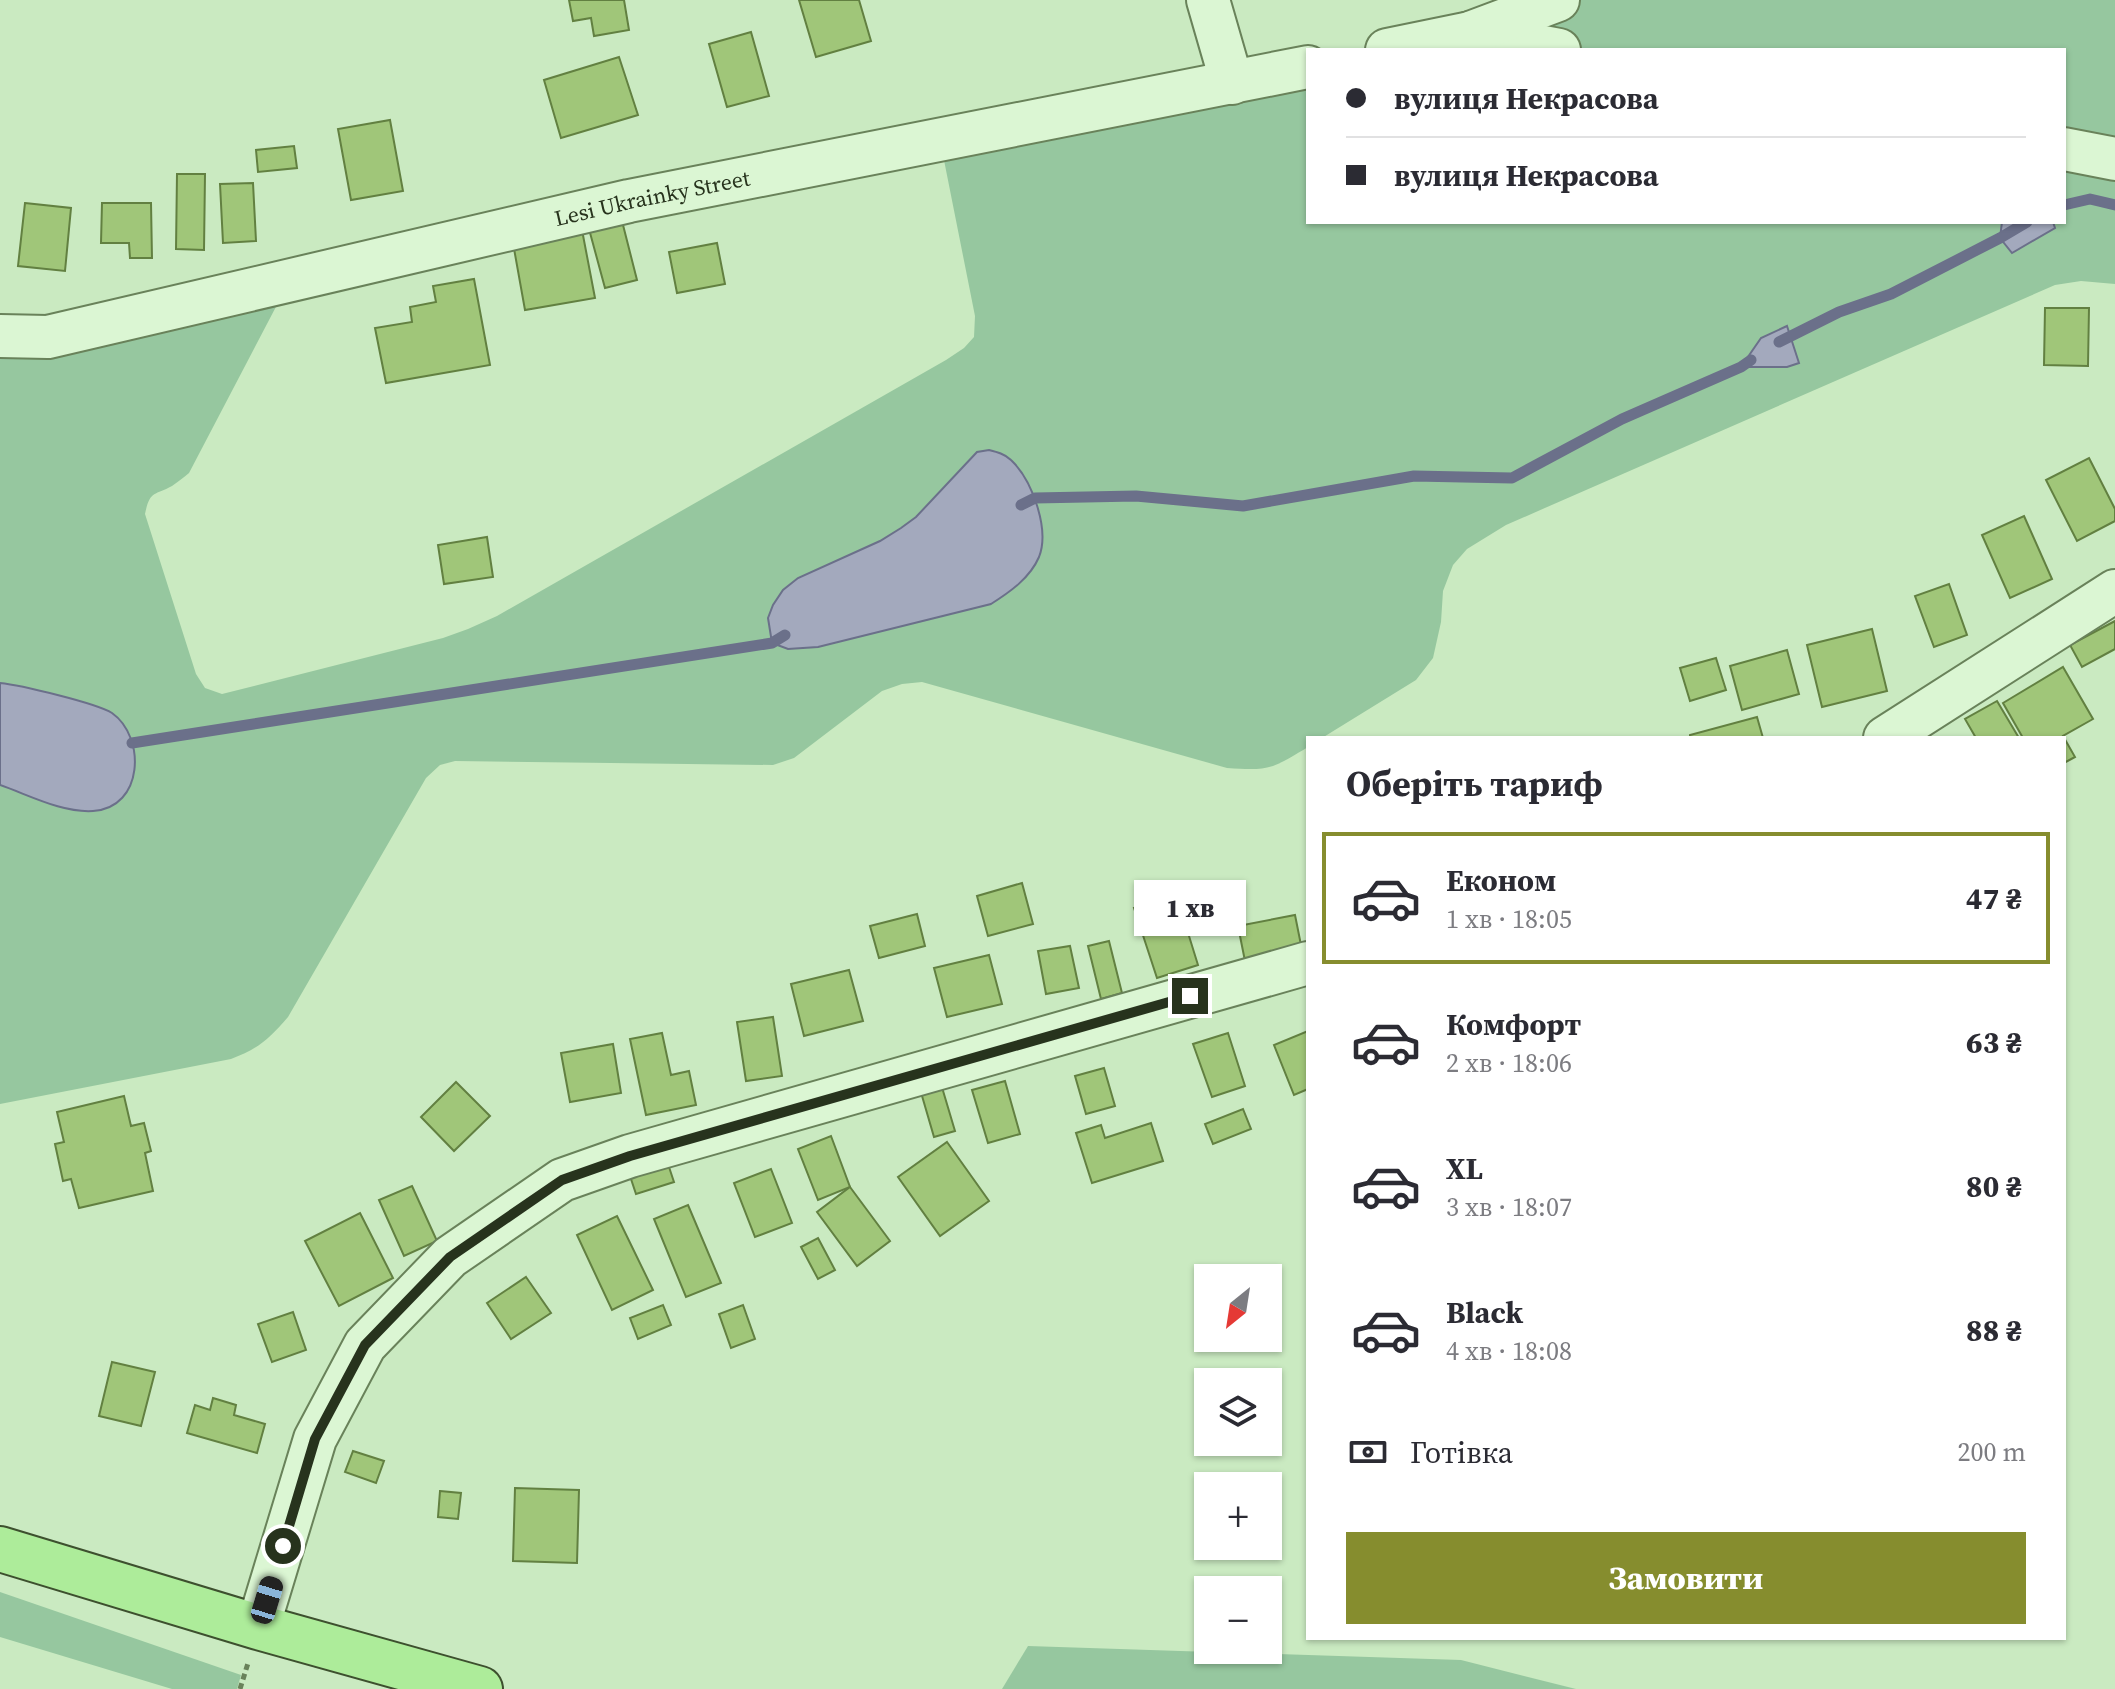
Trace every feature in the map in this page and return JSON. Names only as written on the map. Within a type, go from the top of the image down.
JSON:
[{"type":"main road","points":[[0,1549],[258,1627],[480,1689]]},
{"type":"street","points":[[1208,0],[1232,83]]},
{"type":"street","points":[[1397,48],[1470,33],[1558,0]]},
{"type":"street","points":[[1470,33],[1549,48]]},
{"type":"street","name":"Lesi Ukrainky Street","points":[[0,336],[48,337],[629,201],[1306,67]]},
{"type":"street","points":[[2066,149],[2115,159]]},
{"type":"street","points":[[1888,736],[2115,591]]},
{"type":"street","points":[[258,1627],[315,1439],[365,1345],[450,1257],[562,1180],[630,1156],[1306,964]]},
{"type":"green space","points":[[1558,0],[2115,0],[2115,284],[2081,281],[2055,285],[1506,525],[1467,549],[1453,565],[1443,591],[1441,622],[1433,658],[1416,680],[1325,736],[1306,736],[1306,748],[1270,767],[1227,768],[922,682],[902,684],[882,691],[794,758],[773,765],[455,761],[440,765],[426,778],[288,1017],[262,1042],[231,1059],[0,1104],[0,336],[290,280],[189,473],[154,495],[145,514],[196,674],[205,688],[222,694],[443,638],[497,616],[964,348],[974,337],[975,316],[940,140],[1306,67],[1306,224],[2066,224],[2066,48],[1394,48]]},
{"type":"green space","points":[[0,1592],[241,1675],[237,1689],[172,1689],[0,1637]]},
{"type":"green space","points":[[1028,1646],[1194,1651],[1194,1664],[1282,1664],[1282,1654],[1461,1660],[1576,1689],[1002,1689]]},
{"type":"water","points":[[2002,224],[2054,224],[2055,228],[2012,253],[2000,238]]},
{"type":"water","points":[[1787,326],[1799,363],[1787,367],[1741,367],[1761,338]]},
{"type":"water","points":[[989,450],[1006,456],[1019,469],[1032,492],[1041,519],[1042,546],[1039,557],[1019,584],[991,604],[818,647],[788,649],[772,643],[768,618],[783,590],[798,578],[880,541],[901,528],[916,517],[977,452]]},
{"type":"water","points":[[0,683],[58,695],[112,713],[131,738],[134,754],[130,785],[122,798],[110,807],[81,811],[0,785]]},
{"type":"building","points":[[569,0],[624,0],[629,30],[594,36],[591,18],[573,21]]},
{"type":"building","points":[[799,0],[859,0],[871,41],[816,57]]},
{"type":"building","points":[[751,32],[769,96],[727,107],[709,44]]},
{"type":"building","points":[[619,57],[638,115],[561,138],[544,80]]},
{"type":"building","points":[[390,120],[403,191],[351,200],[338,129]]},
{"type":"building","points":[[294,146],[297,168],[258,172],[256,150]]},
{"type":"building","points":[[177,174],[205,174],[204,250],[176,249]]},
{"type":"building","points":[[253,183],[256,241],[223,243],[220,184]]},
{"type":"building","points":[[25,203],[71,208],[65,271],[18,266]]},
{"type":"building","points":[[102,203],[151,203],[152,258],[130,258],[129,243],[101,243]]},
{"type":"building","points":[[622,221],[637,280],[605,288],[589,229]]},
{"type":"building","points":[[582,230],[595,298],[525,310],[513,243]]},
{"type":"building","points":[[717,243],[725,284],[677,293],[669,252]]},
{"type":"building","points":[[474,279],[490,365],[386,383],[375,328],[412,322],[410,307],[436,302],[433,286]]},
{"type":"building","points":[[2045,308],[2089,308],[2088,366],[2044,365]]},
{"type":"building","points":[[2089,458],[2115,509],[2115,521],[2077,541],[2046,480]]},
{"type":"building","points":[[2024,516],[2052,579],[2010,598],[1982,535]]},
{"type":"building","points":[[487,537],[493,577],[444,584],[438,545]]},
{"type":"building","points":[[1949,584],[1967,635],[1934,647],[1915,596]]},
{"type":"building","points":[[2115,621],[2115,649],[2082,667],[2070,645]]},
{"type":"building","points":[[1872,629],[1887,691],[1822,707],[1807,645]]},
{"type":"building","points":[[1787,650],[1799,694],[1742,710],[1730,666]]},
{"type":"building","points":[[1716,658],[1726,690],[1690,701],[1680,668]]},
{"type":"building","points":[[2063,667],[2093,719],[2063,736],[2022,736],[2003,703]]},
{"type":"building","points":[[1997,701],[2018,736],[1975,736],[1965,719]]},
{"type":"building","points":[[1757,717],[1762,736],[1690,736]]},
{"type":"building","points":[[2066,741],[2075,757],[2066,762]]},
{"type":"building","points":[[1022,883],[1033,924],[988,936],[977,896]]},
{"type":"building","points":[[1176,894],[1198,965],[1157,978],[1134,908]]},
{"type":"building","points":[[917,914],[925,946],[879,958],[870,926]]},
{"type":"building","points":[[1295,915],[1302,950],[1245,961],[1238,926]]},
{"type":"building","points":[[1109,941],[1122,993],[1101,999],[1088,946]]},
{"type":"building","points":[[1070,946],[1079,988],[1046,994],[1038,951]]},
{"type":"building","points":[[989,955],[1002,1004],[947,1017],[934,968]]},
{"type":"building","points":[[849,970],[863,1021],[804,1036],[791,984]]},
{"type":"building","points":[[773,1017],[782,1076],[746,1081],[737,1022]]},
{"type":"building","points":[[1306,1032],[1306,1090],[1294,1095],[1274,1045]]},
{"type":"building","points":[[662,1033],[671,1075],[689,1071],[696,1105],[646,1115],[630,1039]]},
{"type":"building","points":[[1228,1033],[1245,1086],[1212,1097],[1193,1044]]},
{"type":"building","points":[[613,1044],[621,1093],[570,1102],[561,1053]]},
{"type":"building","points":[[1104,1068],[1115,1106],[1086,1114],[1075,1076]]},
{"type":"building","points":[[1005,1081],[1020,1134],[988,1143],[972,1090]]},
{"type":"building","points":[[456,1082],[490,1116],[454,1151],[421,1117]]},
{"type":"building","points":[[941,1084],[955,1131],[934,1137],[920,1089]]},
{"type":"building","points":[[124,1096],[131,1126],[144,1123],[151,1151],[145,1153],[153,1191],[79,1208],[71,1179],[63,1181],[55,1144],[64,1142],[57,1112]]},
{"type":"building","points":[[1243,1109],[1251,1129],[1213,1144],[1205,1124]]},
{"type":"building","points":[[1151,1123],[1163,1161],[1092,1183],[1076,1133],[1101,1125],[1105,1138]]},
{"type":"building","points":[[831,1136],[850,1187],[818,1200],[798,1149]]},
{"type":"building","points":[[947,1142],[989,1201],[940,1236],[898,1177]]},
{"type":"building","points":[[665,1155],[674,1182],[636,1194],[627,1167]]},
{"type":"building","points":[[771,1169],[792,1223],[755,1237],[734,1183]]},
{"type":"building","points":[[412,1186],[437,1241],[404,1256],[379,1200]]},
{"type":"building","points":[[850,1187],[890,1241],[857,1266],[817,1212]]},
{"type":"building","points":[[688,1205],[721,1283],[686,1297],[654,1219]]},
{"type":"building","points":[[360,1213],[393,1278],[339,1306],[305,1241]]},
{"type":"building","points":[[617,1216],[653,1290],[612,1310],[577,1235]]},
{"type":"building","points":[[818,1238],[835,1270],[818,1279],[801,1247]]},
{"type":"building","points":[[526,1277],[551,1313],[511,1339],[487,1303]]},
{"type":"building","points":[[663,1305],[671,1325],[638,1339],[630,1318]]},
{"type":"building","points":[[743,1305],[755,1339],[731,1348],[719,1314]]},
{"type":"building","points":[[293,1312],[306,1350],[272,1362],[258,1324]]},
{"type":"building","points":[[112,1362],[155,1372],[141,1426],[99,1416]]},
{"type":"building","points":[[213,1398],[236,1405],[234,1415],[265,1424],[257,1453],[187,1433],[195,1405],[210,1410]]},
{"type":"building","points":[[353,1451],[384,1461],[376,1483],[345,1472]]},
{"type":"building","points":[[515,1488],[579,1490],[577,1563],[513,1561]]},
{"type":"building","points":[[440,1491],[461,1493],[458,1519],[438,1517]]},
{"type":"waterway","points":[[2066,205],[2090,199],[2115,205]]},
{"type":"waterway","points":[[1779,342],[1839,312],[1891,294],[2024,224]]},
{"type":"waterway","points":[[1021,505],[1035,498],[1136,496],[1243,506],[1414,476],[1512,478],[1622,419],[1751,360]]},
{"type":"waterway","points":[[132,743],[772,643],[785,635]]},
{"type":"route","points":[[283,1546],[315,1439],[365,1345],[450,1257],[562,1180],[630,1156],[1190,996]]}]
